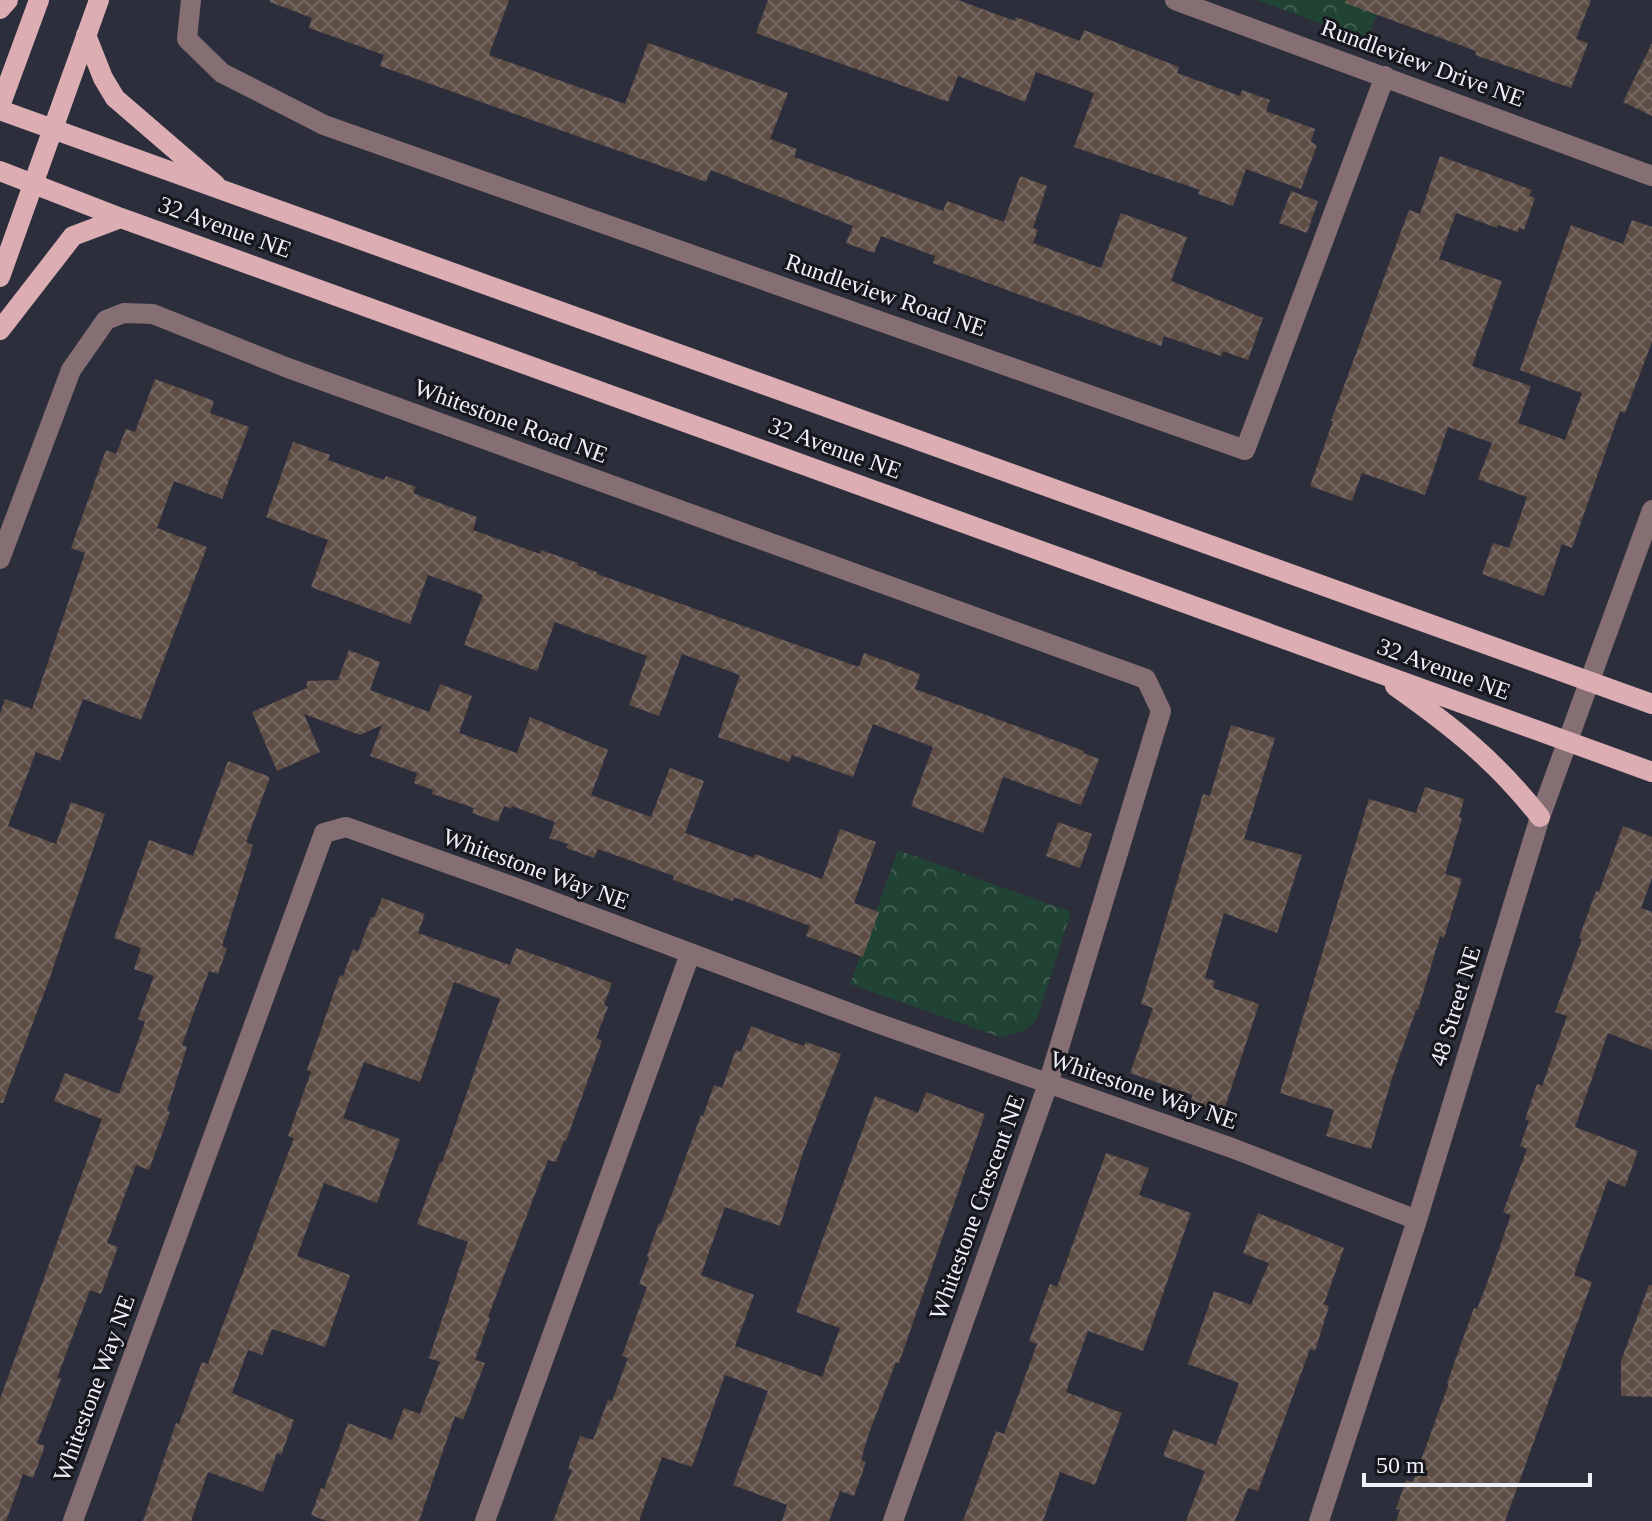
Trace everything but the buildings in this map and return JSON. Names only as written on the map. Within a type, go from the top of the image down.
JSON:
[{"type":"main road","points":[[0,9],[8,0]]},
{"type":"main road","points":[[0,108],[39,0]]},
{"type":"main road","points":[[0,277],[99,0]]},
{"type":"main road","points":[[86,35],[103,78],[115,98],[224,193]]},
{"type":"main road","name":"32 Avenue NE","points":[[0,108],[53,131],[224,193],[864,419],[1652,704]]},
{"type":"main road","name":"32 Avenue NE","points":[[0,171],[121,218],[1652,772]]},
{"type":"main road","points":[[0,330],[73,236],[121,218]]},
{"type":"main road","points":[[1372,670],[1452,726],[1501,770],[1540,817]]},
{"type":"street","name":"Rundleview Road NE","points":[[191,0],[187,39],[222,73],[324,125],[1245,450],[1385,76]]},
{"type":"street","name":"Rundleview Drive NE","points":[[1175,0],[1652,176]]},
{"type":"street","name":"Whitestone Road NE","points":[[0,559],[71,370],[106,320],[124,313],[153,314],[288,368],[1146,679]]},
{"type":"street","name":"48 Street NE","points":[[1319,1521],[1417,1220],[1540,817],[1652,510]]},
{"type":"street","name":"Whitestone Crescent NE","points":[[893,1521],[1048,1084],[1161,711],[1146,679]]},
{"type":"street","name":"Whitestone Way NE","points":[[73,1521],[324,833],[346,827],[1048,1084],[1232,1148],[1417,1220]]},
{"type":"street","points":[[485,1521],[690,954]]},
{"type":"green space","points":[[1257,0],[1382,0],[1367,41]]},
{"type":"green space","points":[[898,850],[1071,912],[1037,1019],[1024,1031],[1000,1037],[850,984]]}]
